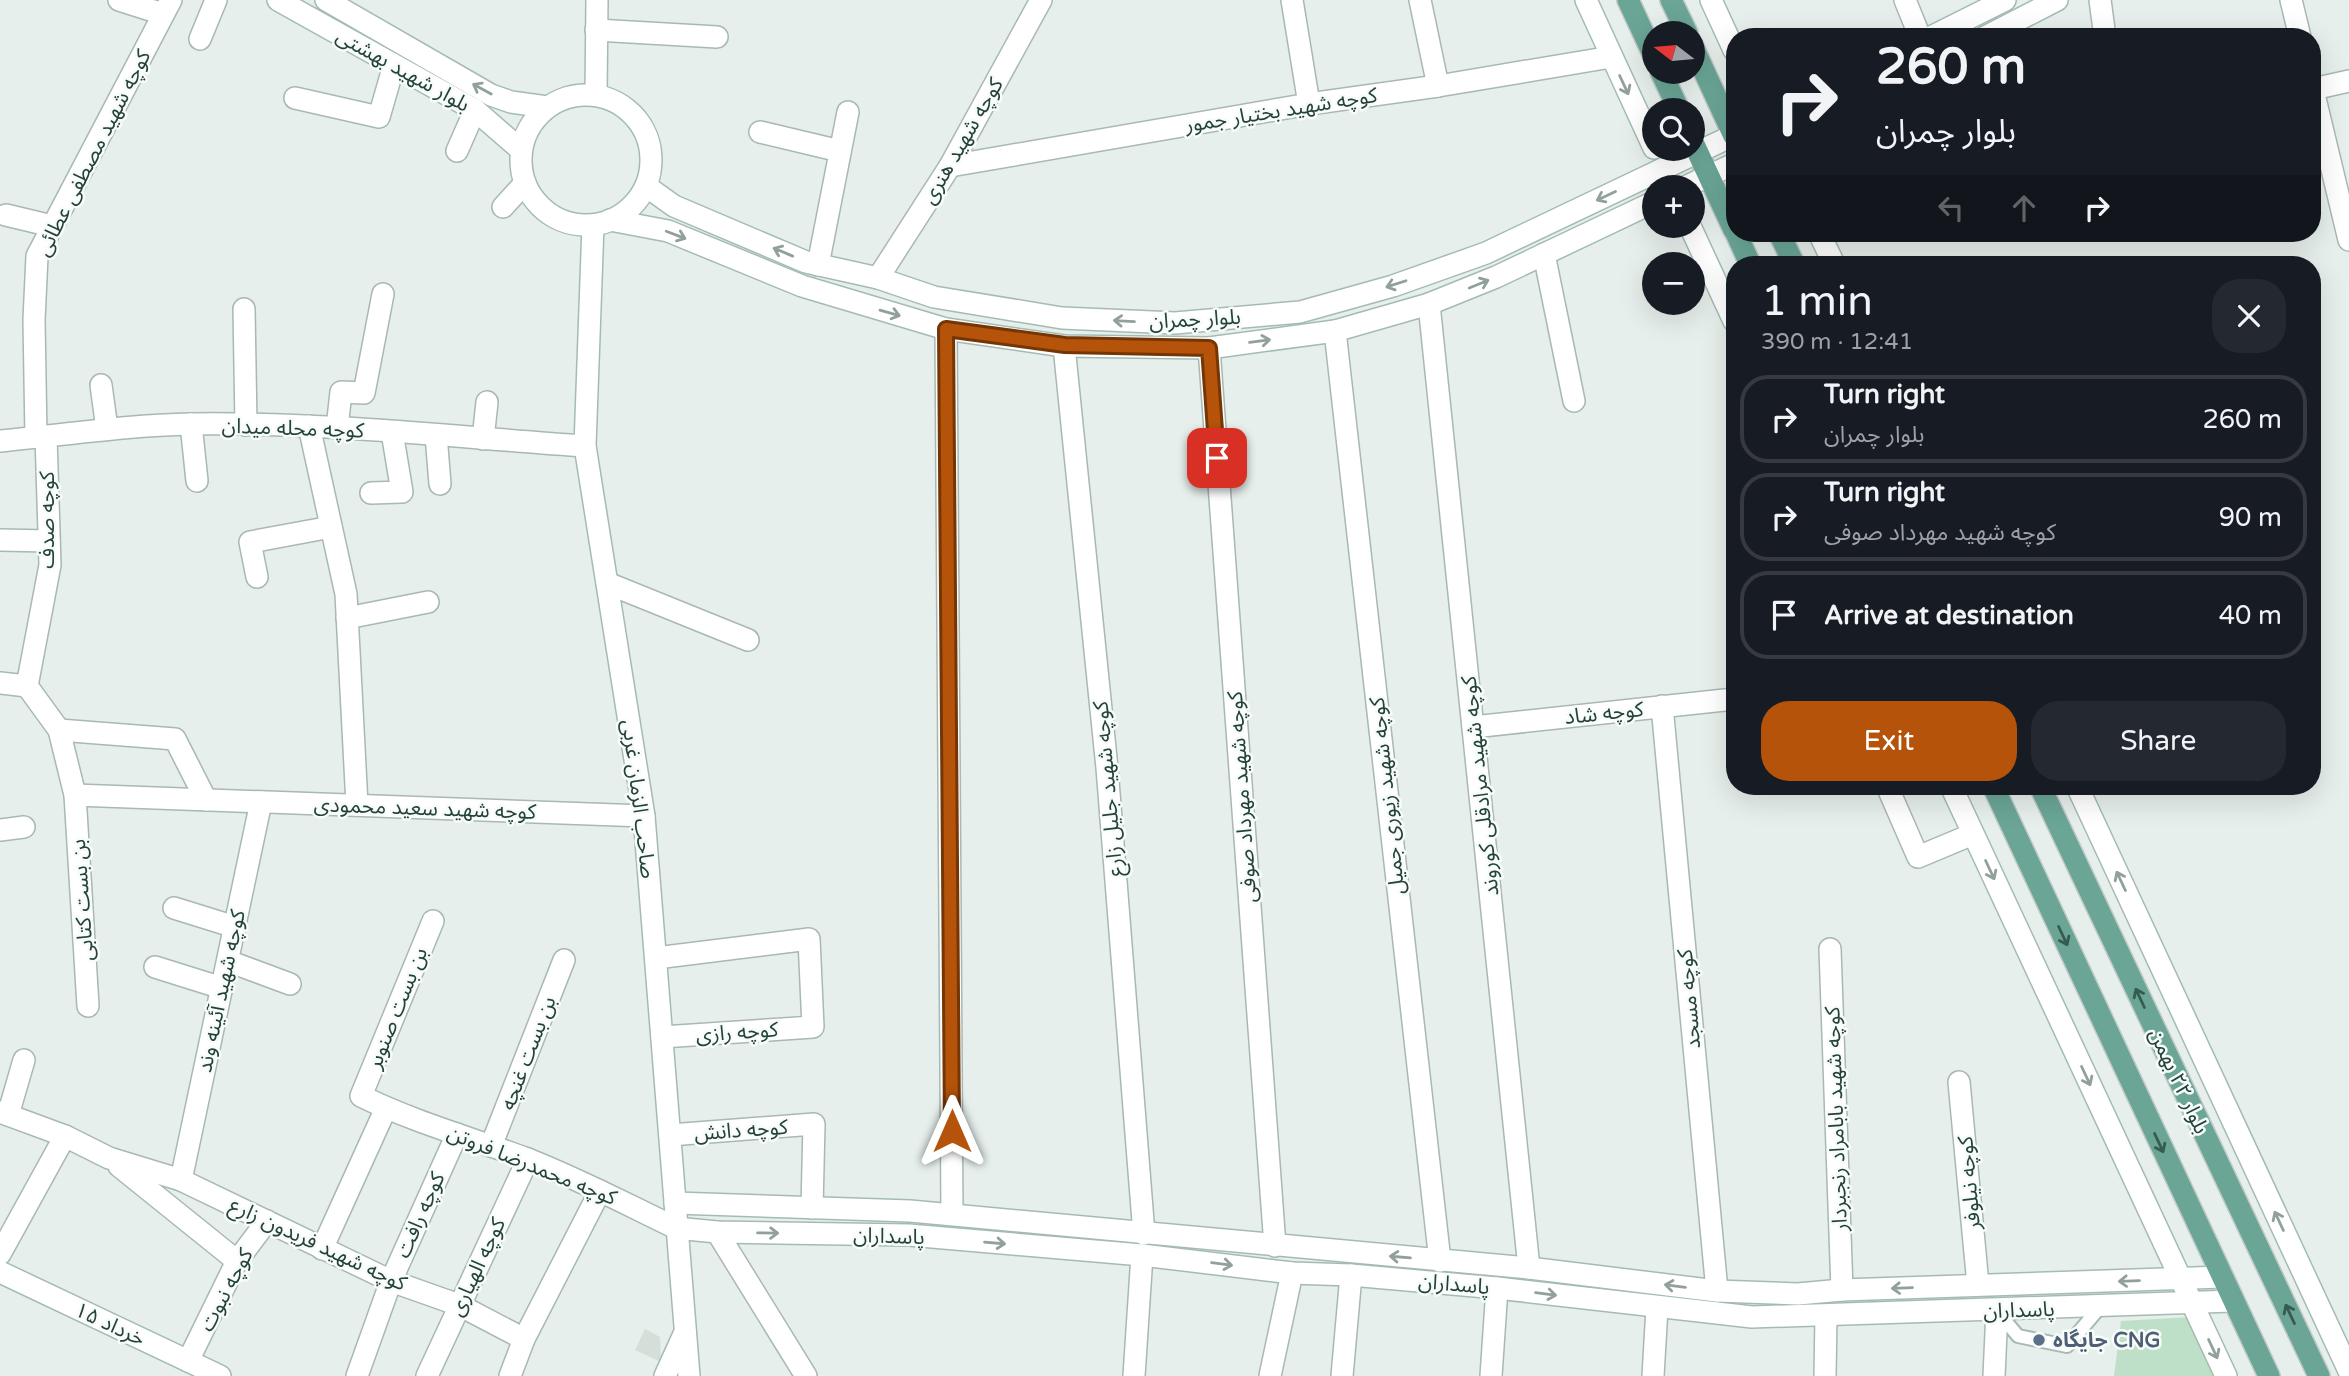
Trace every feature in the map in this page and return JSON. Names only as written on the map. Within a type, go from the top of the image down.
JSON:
[{"type":"main road","points":[[1628,0],[1642,30]]},
{"type":"main road","points":[[1671,0],[1681,21]]},
{"type":"main road","points":[[1705,73],[1726,118]]},
{"type":"main road","points":[[1702,161],[1726,212]]},
{"type":"main road","name":"بلوار ۲۲ بهمن","points":[[1997,795],[2269,1376]]},
{"type":"main road","name":"بلوار ۲۲ بهمن","points":[[2044,795],[2319,1376]]},
{"type":"street","points":[[119,0],[167,7]]},
{"type":"street","points":[[200,39],[216,0]]},
{"type":"street","name":"بلوار شهید بهشتی","points":[[278,0],[475,110],[521,150]]},
{"type":"street","name":"بلوار شهید بهشتی","points":[[326,0],[491,94],[510,102],[547,107]]},
{"type":"street","points":[[596,95],[597,0]]},
{"type":"street","name":"کوچه شهید هنری","points":[[878,278],[950,166],[1041,0]]},
{"type":"street","points":[[1292,0],[1309,104]]},
{"type":"street","points":[[1420,0],[1438,86]]},
{"type":"street","points":[[1586,0],[1642,123]]},
{"type":"street","points":[[1711,0],[1726,33]]},
{"type":"street","points":[[1905,0],[1916,28]]},
{"type":"street","points":[[1949,28],[2005,0]]},
{"type":"street","points":[[2003,28],[2057,0]]},
{"type":"street","points":[[2101,0],[2104,28]]},
{"type":"street","points":[[2291,0],[2298,28]]},
{"type":"street","name":"کوچه شهید مصطفی عطائی","points":[[41,436],[34,320],[37,256],[167,7]]},
{"type":"street","points":[[596,30],[717,37]]},
{"type":"street","name":"کوچه شهید بختیار جمور","points":[[950,166],[1309,104],[1611,57]]},
{"type":"street","points":[[295,98],[379,117],[394,65]]},
{"type":"street","points":[[2321,86],[2349,81]]},
{"type":"street","points":[[579,94],[596,95],[620,104],[638,121],[651,152],[650,169],[646,186],[631,206],[601,223],[576,225],[559,220],[539,205],[525,184],[521,150],[526,133],[547,107],[562,98],[579,94]]},
{"type":"street","points":[[457,151],[475,110]]},
{"type":"street","points":[[818,265],[848,112]]},
{"type":"street","points":[[2321,124],[2349,240]]},
{"type":"street","points":[[760,132],[840,151]]},
{"type":"street","name":"بلوار چمران","points":[[1705,143],[1726,137]]},
{"type":"street","name":"بلوار چمران","points":[[1671,175],[1682,161]]},
{"type":"street","points":[[1705,178],[1726,168]]},
{"type":"street","points":[[503,207],[525,184]]},
{"type":"street","name":"بلوار چمران","points":[[646,186],[674,206],[806,262],[878,278],[934,297],[1062,318],[1175,323],[1300,312],[1393,286],[1486,253],[1642,189]]},
{"type":"street","name":"بلوار چمران","points":[[601,223],[668,231],[802,286],[946,329],[1065,345],[1209,348],[1335,331],[1429,304],[1496,277],[1642,208]]},
{"type":"street","points":[[6,215],[52,226]]},
{"type":"street","name":"صاحب الزمان غربی","points":[[601,223],[585,446],[644,816],[689,1376]]},
{"type":"street","points":[[1696,238],[1726,304]]},
{"type":"street","points":[[1544,254],[1574,401]]},
{"type":"street","points":[[337,428],[341,392],[364,393],[383,294]]},
{"type":"street","name":"کوچه شهید مرادقلی کوروند","points":[[1429,304],[1529,1268]]},
{"type":"street","points":[[244,309],[246,425]]},
{"type":"street","points":[[946,329],[952,1214]]},
{"type":"street","name":"کوچه شهید زیوری جمیل","points":[[1335,331],[1440,1261]]},
{"type":"street","name":"کوچه شهید جلیل زارع","points":[[1065,345],[1107,768],[1144,1234]]},
{"type":"street","name":"کوچه شهید مهرداد صوفی","points":[[1209,348],[1275,1246]]},
{"type":"street","points":[[101,385],[107,429]]},
{"type":"street","points":[[483,439],[487,402]]},
{"type":"street","points":[[191,424],[197,481]]},
{"type":"street","name":"کوچه محله میدان","points":[[0,440],[191,424],[309,426],[585,446]]},
{"type":"street","points":[[309,426],[346,594],[357,805]]},
{"type":"street","points":[[371,493],[402,492],[392,432]]},
{"type":"street","points":[[436,435],[440,484]]},
{"type":"street","name":"کوچه صدف","points":[[26,686],[50,565],[41,436]]},
{"type":"street","points":[[257,577],[250,542],[331,527]]},
{"type":"street","points":[[0,540],[49,541]]},
{"type":"street","points":[[607,583],[748,640]]},
{"type":"street","points":[[348,618],[428,602]]},
{"type":"street","points":[[0,684],[26,686],[59,730],[175,740],[206,800]]},
{"type":"street","name":"کوچه شاد","points":[[1474,727],[1726,700]]},
{"type":"street","name":"کوچه مسجد","points":[[1662,706],[1717,1291]]},
{"type":"street","name":"بن بست کتابی","points":[[59,730],[75,794],[88,1006]]},
{"type":"street","name":"کوچه شهید سعید محمودی","points":[[75,794],[644,816]]},
{"type":"street","points":[[1890,795],[1918,856],[1973,834]]},
{"type":"street","points":[[1955,795],[2226,1376]]},
{"type":"street","name":"بلوار ۲۲ بهمن","points":[[2081,795],[2349,1371]]},
{"type":"street","name":"کوچه شهید آئینه وند","points":[[181,1180],[261,802]]},
{"type":"street","points":[[0,830],[24,827]]},
{"type":"street","points":[[174,908],[235,927]]},
{"type":"street","name":"بن بست صنوبر","points":[[361,1096],[433,921]]},
{"type":"street","name":"کوچه رازی","points":[[656,958],[810,939],[813,1027],[662,1037]]},
{"type":"street","name":"کوچه شهید بابامراد رنجبردار","points":[[1830,949],[1842,1290]]},
{"type":"street","name":"بن بست غنچه","points":[[491,1146],[564,960]]},
{"type":"street","points":[[228,961],[290,984]]},
{"type":"street","points":[[155,967],[222,988]]},
{"type":"street","points":[[4,1114],[24,1060]]},
{"type":"street","name":"کوچه نیلوفر","points":[[1959,1082],[1978,1285]]},
{"type":"street","name":"کوچه محمدرضا فروتن","points":[[361,1096],[386,1108],[528,1159],[676,1228]]},
{"type":"street","points":[[322,1249],[386,1108]]},
{"type":"street","name":"کوچه شهید فریدون زارع","points":[[4,1114],[65,1136],[109,1158],[181,1180],[391,1281],[459,1305],[524,1339]]},
{"type":"street","name":"کوچه دانش","points":[[670,1135],[814,1124],[812,1208]]},
{"type":"street","name":"کوچه رافت","points":[[357,1376],[391,1281],[457,1134]]},
{"type":"street","points":[[0,1254],[65,1136]]},
{"type":"street","name":"کوچه شهید فریدون زارع","points":[[109,1158],[237,1261]]},
{"type":"street","name":"کوچه الهیاری","points":[[427,1376],[528,1159]]},
{"type":"street","points":[[510,1376],[524,1339],[600,1191]]},
{"type":"street","name":"پاسداران","points":[[675,1203],[952,1214],[1529,1268],[1717,1291],[1798,1294],[1842,1290],[2222,1278]]},
{"type":"street","name":"کوچه نبوت","points":[[205,1371],[237,1261],[267,1221]]},
{"type":"street","name":"پاسداران","points":[[676,1228],[717,1232],[909,1235],[1142,1255],[1292,1273],[1351,1275],[1497,1288],[1752,1317],[1997,1311],[2233,1301]]},
{"type":"street","points":[[717,1232],[806,1376]]},
{"type":"street","points":[[1133,1376],[1142,1255]]},
{"type":"street","name":"۱۵ خرداد","points":[[0,1272],[205,1371]]},
{"type":"street","points":[[1270,1376],[1292,1273]]},
{"type":"street","points":[[1342,1376],[1351,1275]]},
{"type":"street","points":[[1491,1376],[1497,1288]]},
{"type":"street","points":[[1653,1376],[1657,1308]]},
{"type":"street","points":[[1994,1376],[1997,1311]]},
{"type":"street","points":[[1825,1376],[1826,1316]]},
{"type":"street","points":[[665,1376],[685,1332]]},
{"type":"lane","points":[[1997,1311],[2018,1336],[2067,1346],[2101,1306]]},
{"type":"shaded area","points":[[645,1329],[660,1337],[661,1362],[635,1350]]},
{"type":"green space","points":[[2190,1317],[2216,1376],[2114,1376],[2121,1321]]},
{"type":"place","name":"جایگاه CNG","points":[[2039,1340]]},
{"type":"route","points":[[952,1131],[946,329],[1065,345],[1209,348],[1217,458]]}]
